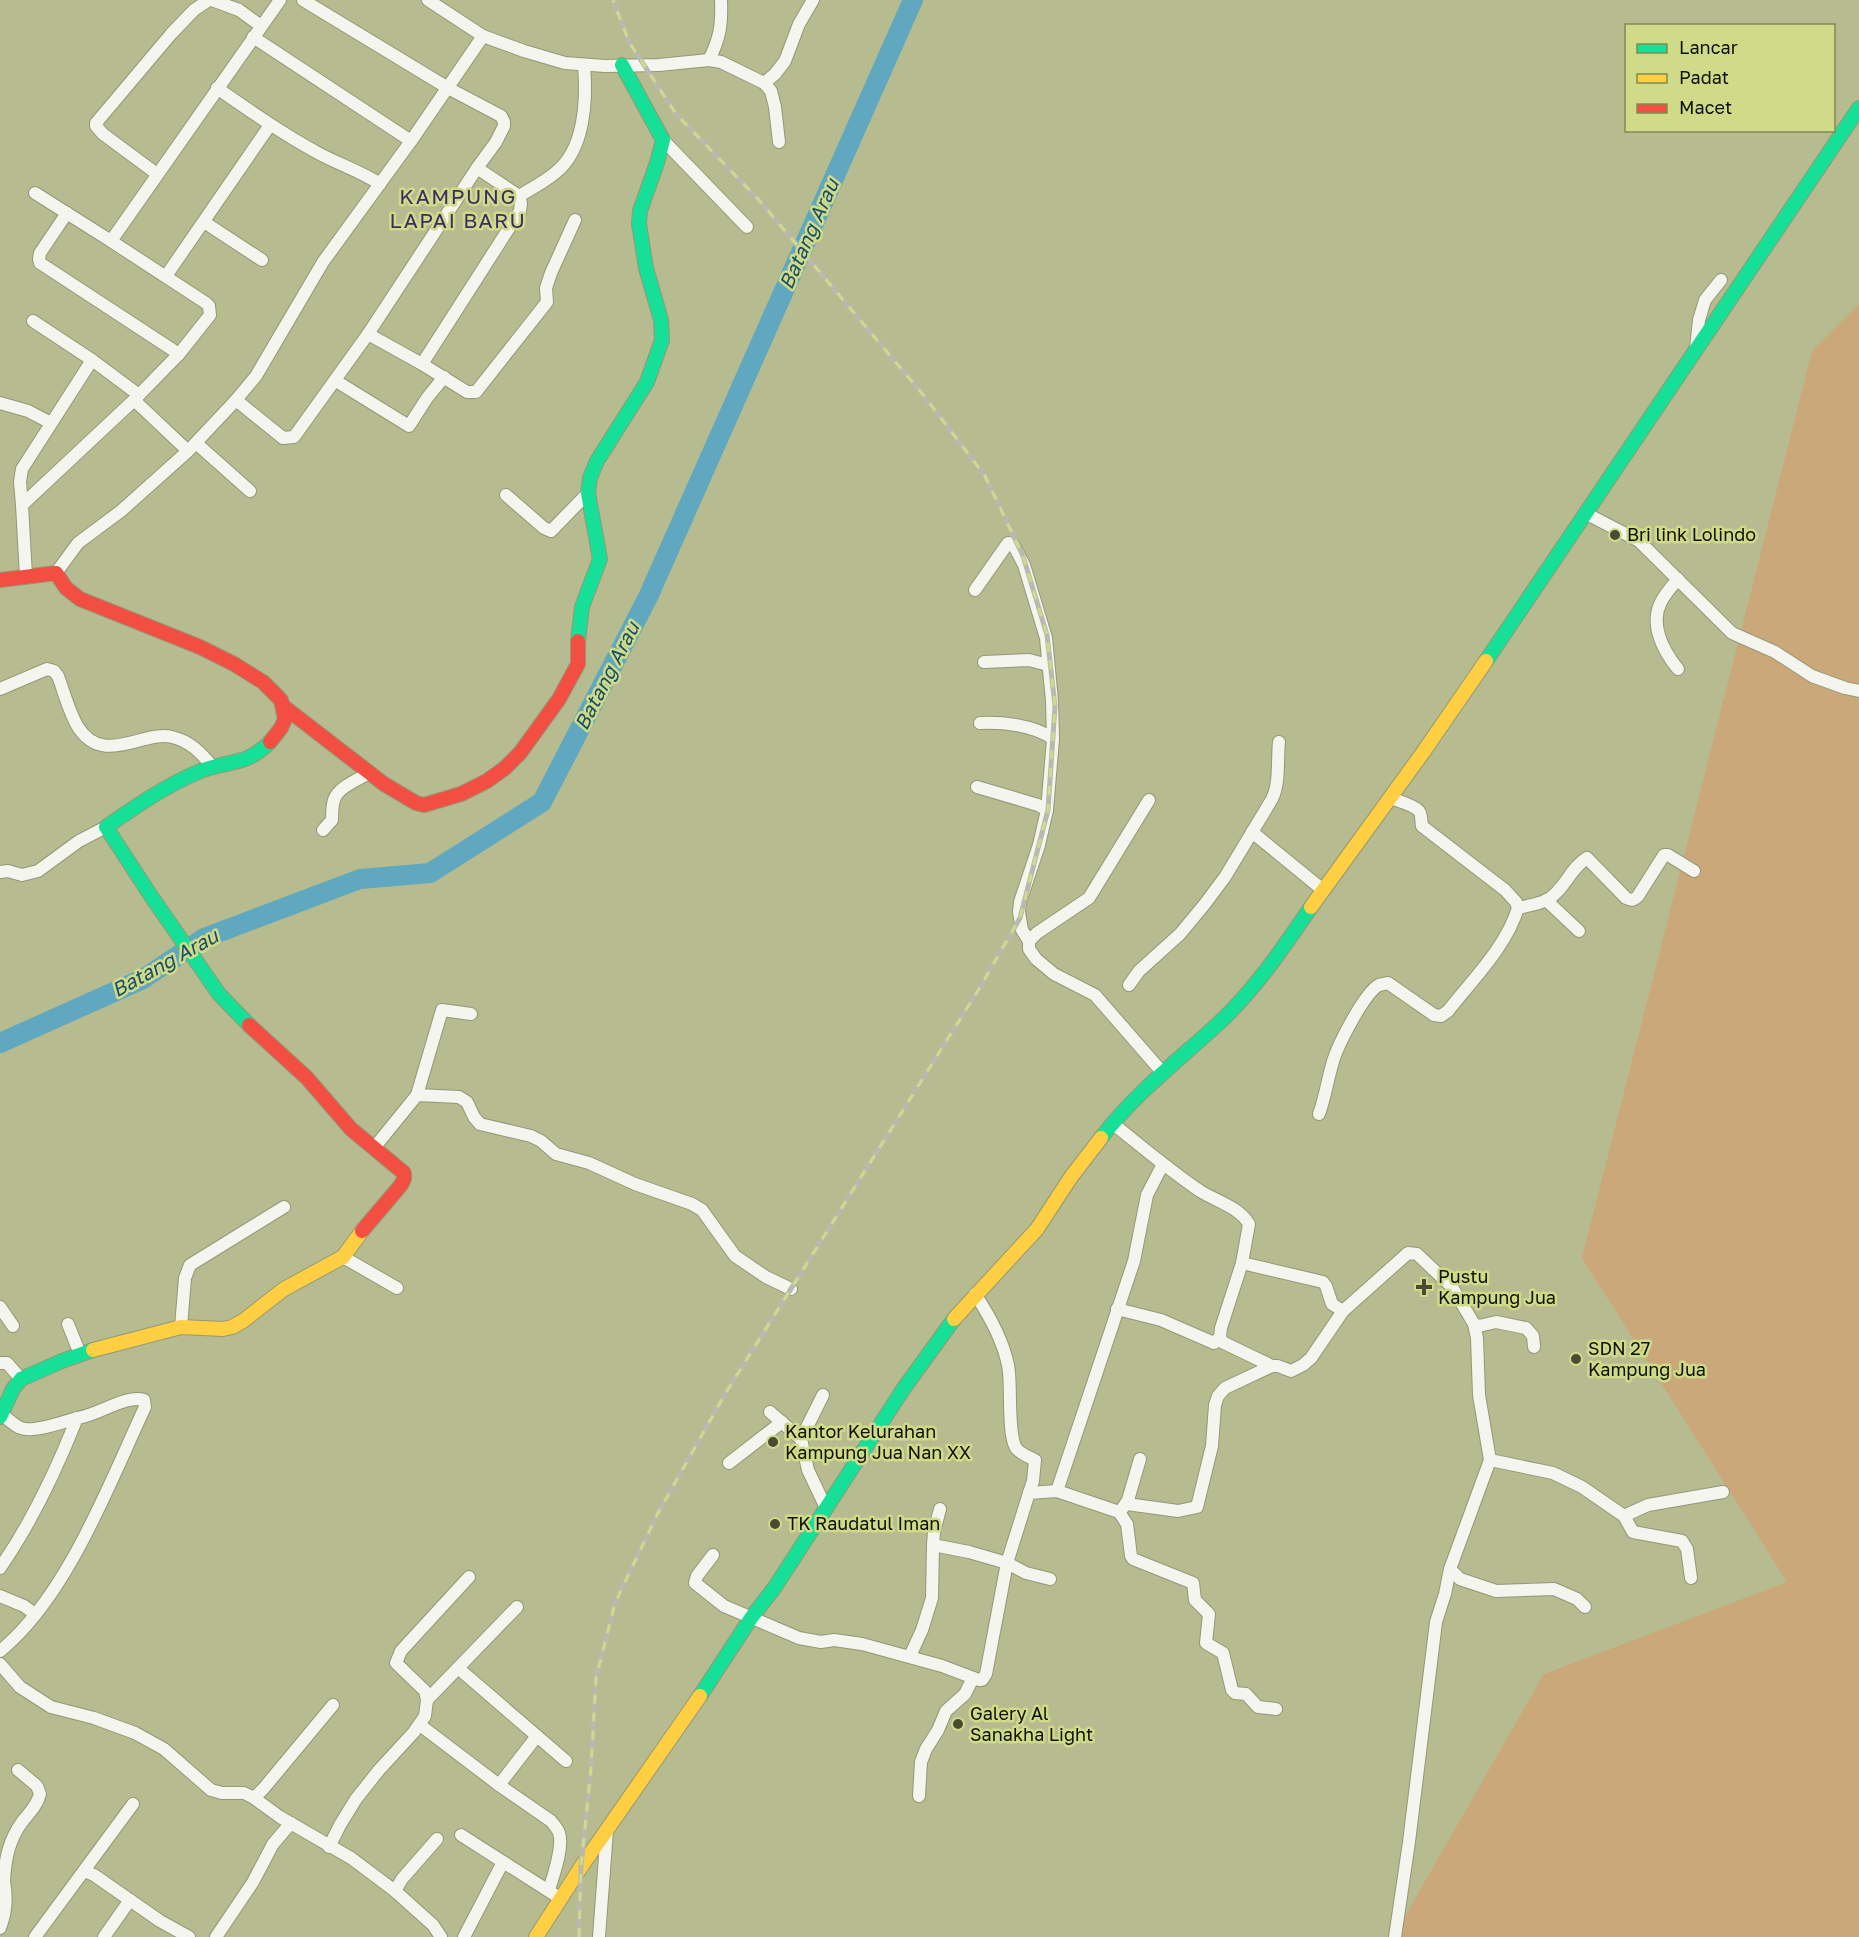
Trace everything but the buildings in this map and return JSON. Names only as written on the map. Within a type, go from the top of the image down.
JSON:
[{"type":"street","points":[[157,174],[103,134],[96,123],[171,34],[194,10],[211,0],[239,10],[261,26]]},
{"type":"street","points":[[111,241],[280,0]]},
{"type":"street","points":[[236,400],[284,438],[294,437],[368,334],[496,142],[504,126],[503,118],[496,112],[448,88],[303,0]]},
{"type":"street","points":[[428,0],[483,36],[543,57],[584,65],[659,65],[709,60],[721,62],[764,82],[771,91],[776,107],[779,141]]},
{"type":"street","points":[[709,60],[721,31],[721,0]]},
{"type":"street","points":[[764,82],[775,74],[785,61],[799,24],[813,0]]},
{"type":"street","points":[[0,580],[56,573],[78,543],[121,511],[192,447],[236,400],[256,376],[323,262],[411,141],[483,36]]},
{"type":"street","points":[[253,37],[411,141]]},
{"type":"street","points":[[519,196],[555,173],[569,158],[574,148],[585,100],[584,65]]},
{"type":"street","points":[[622,65],[663,140],[747,227]]},
{"type":"street","points":[[217,88],[321,155],[348,168],[363,172],[380,184]]},
{"type":"street","points":[[536,1937],[581,1867],[676,1733],[751,1618],[775,1587],[922,1362],[975,1294],[1037,1229],[1071,1177],[1112,1123],[1162,1072],[1185,1054],[1242,1000],[1265,974],[1391,798],[1587,514],[1859,108]]},
{"type":"street","points":[[166,276],[270,124]]},
{"type":"street","points":[[56,573],[66,589],[81,600],[171,634],[244,670],[272,690],[283,706],[369,773],[416,803],[424,805],[461,794],[506,768],[520,753],[559,699],[578,664],[578,637],[582,607],[600,559],[588,493],[590,478],[646,382],[662,340],[662,320],[646,268],[639,224],[640,211],[663,140]]},
{"type":"street","points":[[422,364],[519,211],[521,203],[519,196],[477,168]]},
{"type":"street","points":[[22,505],[180,354],[210,315],[206,303],[35,193]]},
{"type":"street","points":[[67,213],[40,254],[40,263],[180,354]]},
{"type":"street","points":[[368,334],[467,392],[476,392],[547,302],[546,288],[555,262],[575,220]]},
{"type":"street","points":[[204,222],[262,260]]},
{"type":"street","points":[[1696,352],[1699,320],[1705,300],[1721,280]]},
{"type":"street","points":[[33,321],[92,360],[192,447],[250,491]]},
{"type":"street","points":[[26,576],[20,482],[22,469],[92,360]]},
{"type":"street","points":[[336,381],[409,426],[444,377]]},
{"type":"street","points":[[0,403],[28,411],[51,423]]},
{"type":"street","points":[[506,495],[544,528],[551,531],[588,493]]},
{"type":"street","points":[[1587,514],[1638,541],[1739,636],[1775,652],[1812,676],[1859,691]]},
{"type":"street","points":[[975,590],[1008,543],[1013,544],[1024,566],[1046,638],[1053,739],[1047,810],[1020,906],[1022,930],[1029,941],[1029,949],[1036,959],[1054,974],[1095,995],[1162,1072]]},
{"type":"street","points":[[1678,579],[1660,604],[1657,619],[1661,644],[1666,655],[1678,669]]},
{"type":"street","points":[[984,662],[1029,660],[1048,665]]},
{"type":"street","points":[[0,688],[47,669],[54,671],[79,729],[91,740],[103,745],[121,746],[171,736],[197,749],[212,766]]},
{"type":"street","points":[[0,872],[8,871],[22,875],[38,871],[79,841],[183,779],[212,766],[255,756],[282,727],[285,720],[283,706]]},
{"type":"street","points":[[980,723],[1003,722],[1053,739]]},
{"type":"street","points":[[1129,985],[1139,971],[1180,934],[1225,877],[1277,788],[1276,766],[1279,742]]},
{"type":"street","points":[[323,830],[332,820],[335,797],[343,789],[369,773]]},
{"type":"street","points":[[977,787],[1038,805],[1047,810]]},
{"type":"street","points":[[1319,1114],[1326,1095],[1332,1064],[1340,1044],[1369,994],[1379,985],[1388,983],[1434,1016],[1441,1016],[1448,1011],[1510,929],[1518,908],[1516,902],[1504,890],[1422,826],[1421,815],[1417,809],[1391,798]]},
{"type":"street","points":[[1029,941],[1037,933],[1089,898],[1149,800]]},
{"type":"street","points":[[0,1651],[20,1634],[79,1546],[145,1403],[140,1398],[133,1398],[87,1416],[25,1430],[1,1415],[21,1379],[80,1354],[127,1340],[182,1327],[223,1329],[232,1327],[284,1289],[343,1257],[364,1227],[404,1179],[404,1173],[400,1169],[343,1119],[307,1078],[219,994],[106,826]]},
{"type":"street","points":[[1252,832],[1323,890]]},
{"type":"street","points":[[1518,908],[1546,900],[1587,858],[1630,900],[1635,900],[1664,855],[1668,855],[1694,871]]},
{"type":"street","points":[[1546,900],[1579,931]]},
{"type":"street","points":[[374,1148],[417,1095],[442,1010],[471,1014]]},
{"type":"street","points":[[417,1095],[459,1097],[466,1102],[480,1124],[531,1136],[556,1154],[588,1163],[635,1184],[692,1204],[707,1216],[735,1256],[766,1277],[791,1289]]},
{"type":"street","points":[[1112,1123],[1201,1191],[1245,1217],[1249,1224],[1242,1263],[1220,1337],[1222,1342],[1272,1366]]},
{"type":"street","points":[[1057,1491],[1134,1261],[1147,1196],[1163,1164]]},
{"type":"street","points":[[182,1327],[185,1278],[190,1265],[284,1207]]},
{"type":"street","points":[[1029,1493],[1057,1491],[1123,1508],[1178,1511],[1196,1508],[1212,1446],[1215,1405],[1218,1396],[1225,1388],[1272,1366],[1291,1371],[1303,1365],[1311,1358],[1343,1311],[1408,1253],[1422,1257],[1452,1287],[1474,1324],[1477,1338],[1479,1395],[1490,1460],[1450,1569],[1436,1622],[1395,1937]]},
{"type":"street","points":[[343,1257],[397,1288]]},
{"type":"street","points":[[1242,1263],[1323,1282],[1332,1304],[1343,1311]]},
{"type":"street","points":[[713,1555],[697,1576],[695,1583],[724,1606],[787,1634],[811,1641],[846,1641],[910,1656],[982,1680],[986,1674],[1007,1563],[1033,1481],[1035,1460],[1014,1446],[1008,1365],[987,1311],[975,1294]]},
{"type":"street","points":[[0,1307],[13,1326]]},
{"type":"street","points":[[1117,1309],[1161,1320],[1214,1343],[1220,1337]]},
{"type":"street","points":[[1474,1324],[1479,1326],[1496,1322],[1527,1328],[1533,1336],[1534,1347]]},
{"type":"street","points":[[68,1324],[80,1354]]},
{"type":"street","points":[[0,1364],[7,1363],[21,1379]]},
{"type":"street","points":[[801,1439],[823,1395]]},
{"type":"street","points":[[770,1412],[801,1439],[808,1470],[826,1508]]},
{"type":"street","points":[[0,1568],[29,1524],[77,1418]]},
{"type":"street","points":[[729,1463],[782,1422]]},
{"type":"street","points":[[1140,1459],[1123,1508],[1133,1559],[1193,1582],[1195,1600],[1209,1614],[1205,1641],[1223,1653],[1232,1690],[1235,1693],[1246,1694],[1258,1707],[1276,1709]]},
{"type":"street","points":[[1490,1460],[1553,1473],[1582,1487],[1624,1516],[1630,1528],[1638,1534],[1682,1541],[1687,1549],[1691,1578]]},
{"type":"street","points":[[1624,1516],[1648,1505],[1723,1492]]},
{"type":"street","points":[[910,1656],[922,1630],[932,1598],[934,1532],[940,1509]]},
{"type":"street","points":[[933,1545],[1007,1563],[1026,1574],[1050,1579]]},
{"type":"street","points":[[1450,1569],[1460,1578],[1496,1591],[1554,1588],[1577,1599],[1585,1607]]},
{"type":"street","points":[[329,1847],[356,1799],[420,1725],[424,1716],[427,1700],[425,1691],[396,1663],[401,1651],[470,1577]]},
{"type":"street","points":[[0,1596],[24,1606],[35,1614]]},
{"type":"street","points":[[427,1700],[517,1607]]},
{"type":"street","points":[[0,1664],[20,1686],[51,1707],[94,1718],[135,1733],[164,1749],[211,1790],[222,1793],[244,1793],[329,1847],[351,1858],[395,1891],[433,1925],[441,1937]]},
{"type":"street","points":[[458,1668],[566,1761]]},
{"type":"street","points":[[919,1796],[921,1762],[926,1749],[946,1711],[965,1694],[973,1678]]},
{"type":"street","points":[[254,1798],[333,1705]]},
{"type":"street","points":[[420,1725],[551,1821],[560,1834],[560,1843],[549,1890]]},
{"type":"street","points":[[499,1785],[537,1736]]},
{"type":"street","points":[[0,1928],[4,1918],[2,1880],[5,1863],[14,1835],[33,1809],[40,1794],[37,1786],[18,1770]]},
{"type":"street","points":[[35,1937],[134,1804]]},
{"type":"street","points":[[216,1937],[254,1882],[273,1844],[291,1823]]},
{"type":"street","points":[[599,1937],[608,1829]]},
{"type":"street","points":[[461,1835],[549,1890],[561,1900]]},
{"type":"street","points":[[395,1891],[402,1879],[437,1839]]},
{"type":"street","points":[[464,1937],[503,1862]]},
{"type":"street","points":[[84,1871],[94,1875],[160,1921],[189,1937]]},
{"type":"street","points":[[104,1937],[130,1900]]},
{"type":"shaded area","points":[[1859,304],[1859,1937],[1393,1937],[1544,1674],[1787,1582],[1582,1258],[1812,351]]},
{"type":"waterway","name":"Batang Arau","points":[[0,1043],[143,979],[204,938],[360,879],[430,873],[542,802],[648,597],[913,0]]},
{"type":"railway","points":[[579,1937],[581,1867],[591,1768],[596,1678],[615,1603],[658,1513],[725,1394],[979,989],[1020,918],[1048,810],[1055,706],[1047,635],[1023,556],[985,476],[925,397],[759,200],[676,114],[629,42],[613,0]]},
{"type":"traffic: fast","points":[[578,641],[582,607],[600,559],[588,493],[590,478],[597,461],[647,382],[662,340],[661,320],[646,268],[639,224],[640,211],[663,140],[622,65]]},
{"type":"traffic: fast","points":[[1486,661],[1859,108]]},
{"type":"traffic: fast","points":[[249,1025],[219,994],[106,827],[139,804],[174,784],[208,768],[253,756],[270,742]]},
{"type":"traffic: fast","points":[[1101,1138],[1128,1106],[1220,1022],[1245,995],[1311,907]]},
{"type":"traffic: fast","points":[[700,1696],[751,1618],[775,1587],[904,1388],[954,1319]]},
{"type":"traffic: fast","points":[[0,1417],[13,1389],[21,1379],[93,1350]]},
{"type":"traffic: slow","points":[[1311,907],[1486,661]]},
{"type":"traffic: slow","points":[[954,1319],[1037,1229],[1071,1177],[1101,1138]]},
{"type":"traffic: slow","points":[[93,1350],[181,1327],[223,1329],[232,1327],[284,1289],[343,1257],[362,1231]]},
{"type":"traffic: slow","points":[[536,1937],[581,1867],[700,1696]]},
{"type":"traffic: jam","points":[[0,580],[56,573],[66,588],[80,599],[200,647],[234,664],[263,682],[281,700],[285,719],[270,742]]},
{"type":"traffic: jam","points":[[283,706],[384,784],[416,803],[424,805],[461,794],[487,781],[520,753],[559,699],[578,664],[578,641]]},
{"type":"traffic: jam","points":[[249,1025],[307,1078],[351,1129],[404,1173],[401,1185],[362,1231]]},
{"type":"place","name":"Bri link Lolindo","points":[[1615,535]]},
{"type":"place","name":"Pustu Kampung Jua","points":[[1424,1287]]},
{"type":"place","name":"SDN 27 Kampung Jua","points":[[1576,1359]]},
{"type":"place","name":"Kantor Kelurahan Kampung Jua Nan XX","points":[[773,1442]]},
{"type":"place","name":"TK Raudatul Iman","points":[[775,1524]]},
{"type":"place","name":"Galery Al Sanakha Light","points":[[958,1724]]},
{"type":"district","name":"KAMPUNG LAPAI BARU","points":[[458,209]]}]
